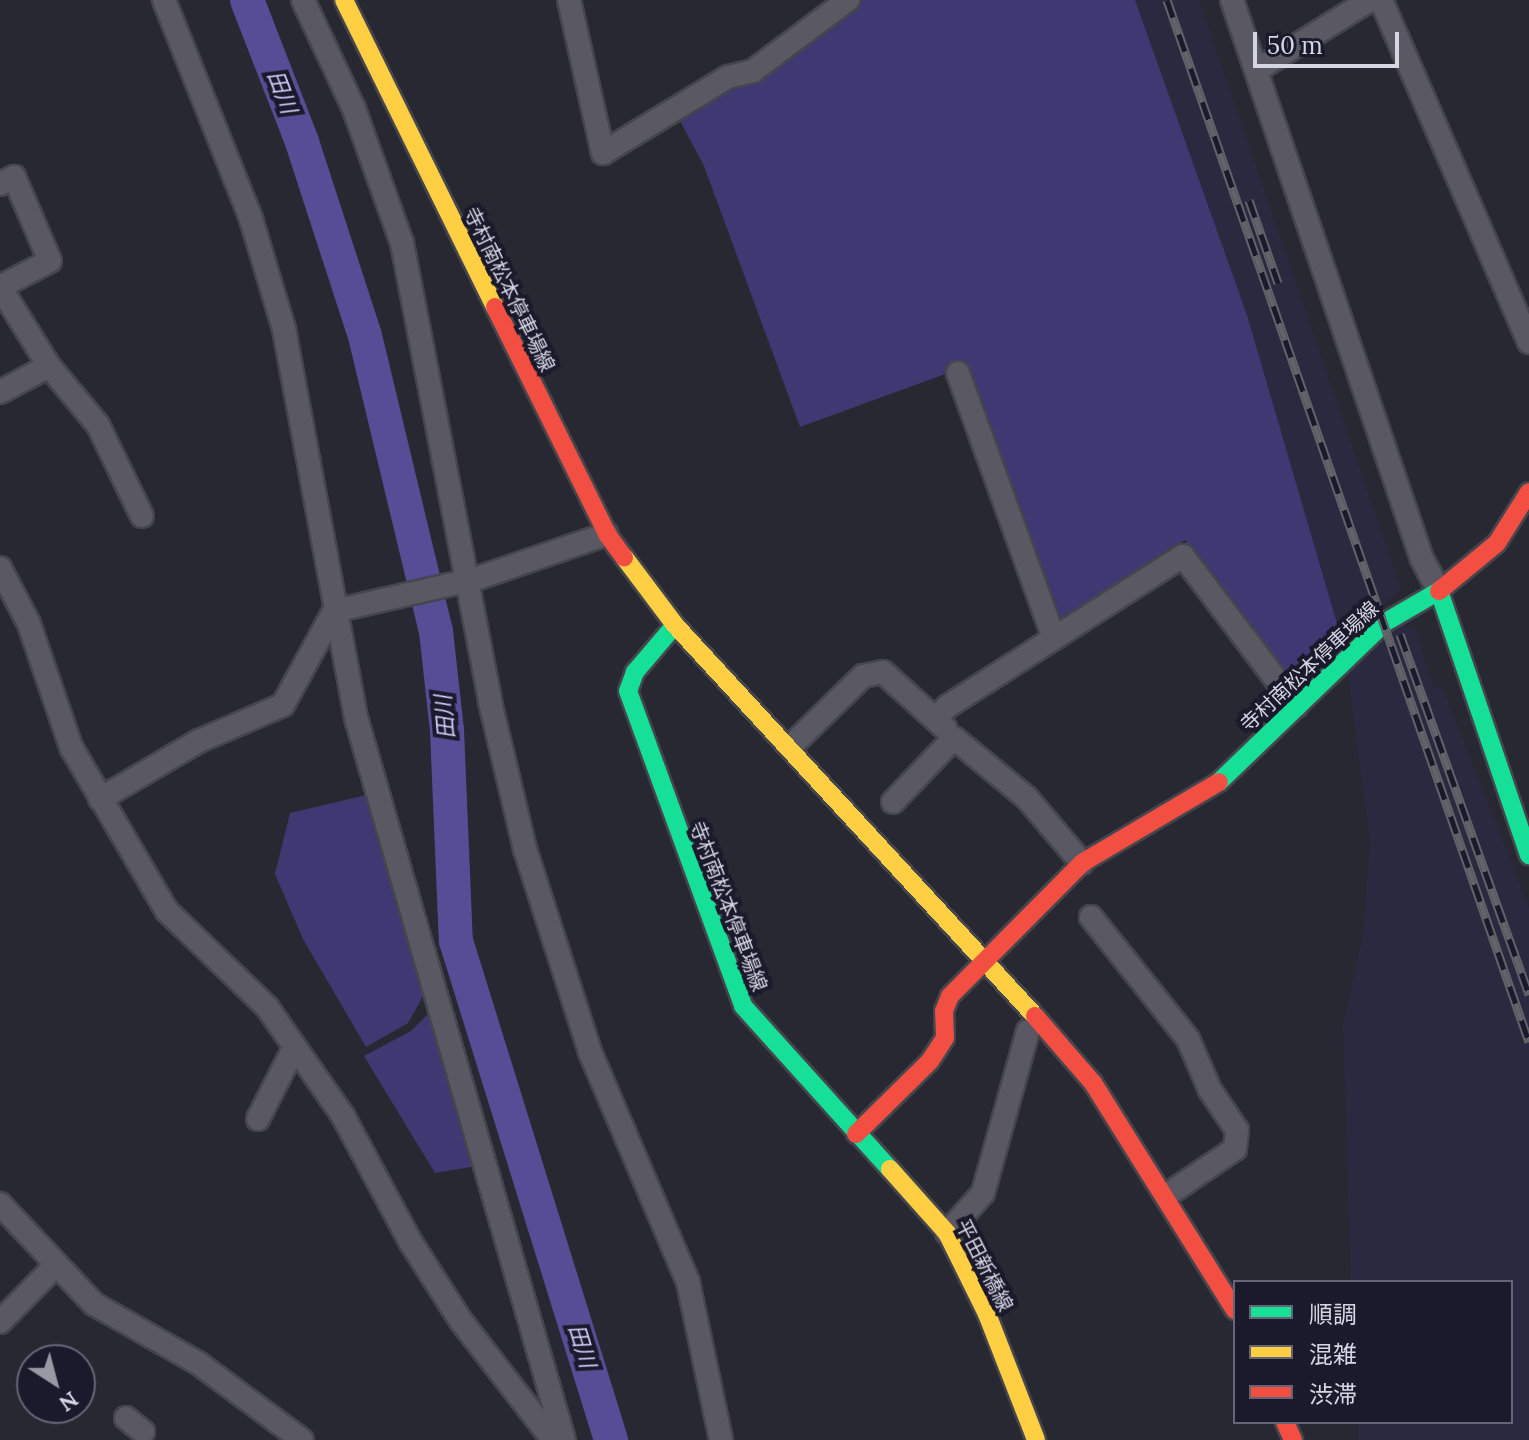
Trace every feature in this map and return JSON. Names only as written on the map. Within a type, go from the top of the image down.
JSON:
[{"type":"main road","points":[[321,0],[362,81],[407,131]]},
{"type":"main road","points":[[344,0],[407,131]]},
{"type":"main road","name":"寺村南松本停車場線","points":[[407,131],[607,534],[675,625],[635,672],[628,691],[632,712],[743,1006],[856,1134],[930,1061],[945,1038],[944,1011],[950,996],[1082,863],[1214,787],[1384,623],[1439,591],[1497,543],[1529,492]]},
{"type":"main road","points":[[1439,591],[1529,855]]},
{"type":"main road","points":[[675,625],[987,960],[1093,1083],[1167,1195],[1233,1307]]},
{"type":"main road","name":"平田新橋線","points":[[856,1134],[947,1233],[987,1314],[1036,1440]]},
{"type":"street","points":[[164,0],[251,219],[284,329],[337,610],[379,805],[564,1440]]},
{"type":"street","points":[[303,0],[354,109],[402,243],[463,580],[525,849],[590,1052],[688,1282],[721,1440]]},
{"type":"street","points":[[569,0],[603,153],[728,77],[753,71],[837,4]]},
{"type":"street","points":[[1232,0],[1422,559],[1439,591]]},
{"type":"street","points":[[1257,70],[1370,0]]},
{"type":"street","points":[[1381,0],[1529,342]]},
{"type":"street","points":[[0,184],[14,177],[50,261],[0,287],[49,366],[98,425],[142,516]]},
{"type":"street","points":[[0,392],[49,366]]},
{"type":"street","points":[[958,373],[1054,638]]},
{"type":"street","points":[[100,799],[199,741],[283,705],[337,610],[463,580],[607,534]]},
{"type":"street","points":[[935,719],[1183,556],[1296,706]]},
{"type":"street","points":[[0,568],[29,624],[71,747],[174,923],[267,1007],[343,1116],[410,1241],[461,1321],[553,1440]]},
{"type":"street","points":[[790,747],[863,676],[883,672],[954,738],[1027,798],[1082,863]]},
{"type":"street","points":[[893,802],[954,738]]},
{"type":"street","points":[[1091,917],[1188,1039],[1210,1090],[1237,1130],[1235,1149],[1167,1195]]},
{"type":"street","points":[[947,1233],[983,1193],[1028,1031]]},
{"type":"street","points":[[258,1119],[294,1048]]},
{"type":"street","points":[[0,1204],[94,1304],[198,1363],[302,1440]]},
{"type":"street","points":[[0,1322],[57,1264]]},
{"type":"shaded area","points":[[857,0],[1135,0],[1247,315],[1343,644],[1297,682],[1280,670],[1185,540],[1063,619],[1055,618],[967,366],[800,427],[704,166],[678,117]]},
{"type":"shaded area","points":[[1135,0],[1199,0],[1401,589],[1343,644],[1247,315]]},
{"type":"shaded area","points":[[1401,625],[1415,628],[1433,687],[1442,686],[1529,908],[1529,1440],[1359,1440],[1358,1424],[1513,1424],[1513,1280],[1351,1280],[1343,1025],[1363,937],[1370,842],[1347,667]]},
{"type":"shaded area","points":[[371,794],[427,989],[408,1023],[366,1047],[303,939],[275,874],[290,813]]},
{"type":"shaded area","points":[[431,1011],[477,1166],[435,1173],[364,1056],[411,1031]]},
{"type":"waterway","name":"田川","points":[[247,0],[302,142],[365,336],[436,631],[447,730],[456,941],[611,1440]]},
{"type":"railway","points":[[1167,0],[1529,1042]]},
{"type":"railway","points":[[1249,200],[1278,283]]},
{"type":"railway","points":[[1400,634],[1529,995]]},
{"type":"traffic: fast","points":[[1219,782],[1384,623],[1439,591],[1529,855]]},
{"type":"traffic: fast","points":[[675,625],[635,672],[628,691],[743,1006],[890,1169]]},
{"type":"traffic: slow","points":[[344,0],[495,307]]},
{"type":"traffic: slow","points":[[624,557],[675,625],[1035,1016]]},
{"type":"traffic: slow","points":[[890,1169],[947,1233],[987,1314],[1036,1440]]},
{"type":"traffic: jam","points":[[495,307],[607,534],[624,557]]},
{"type":"traffic: jam","points":[[1439,591],[1497,543],[1529,492]]},
{"type":"traffic: jam","points":[[856,1134],[930,1061],[945,1038],[944,1011],[950,996],[1082,863],[1219,782]]},
{"type":"traffic: jam","points":[[1035,1016],[1093,1083],[1233,1307]]},
{"type":"traffic: jam","points":[[1286,1424],[1293,1440]]}]
